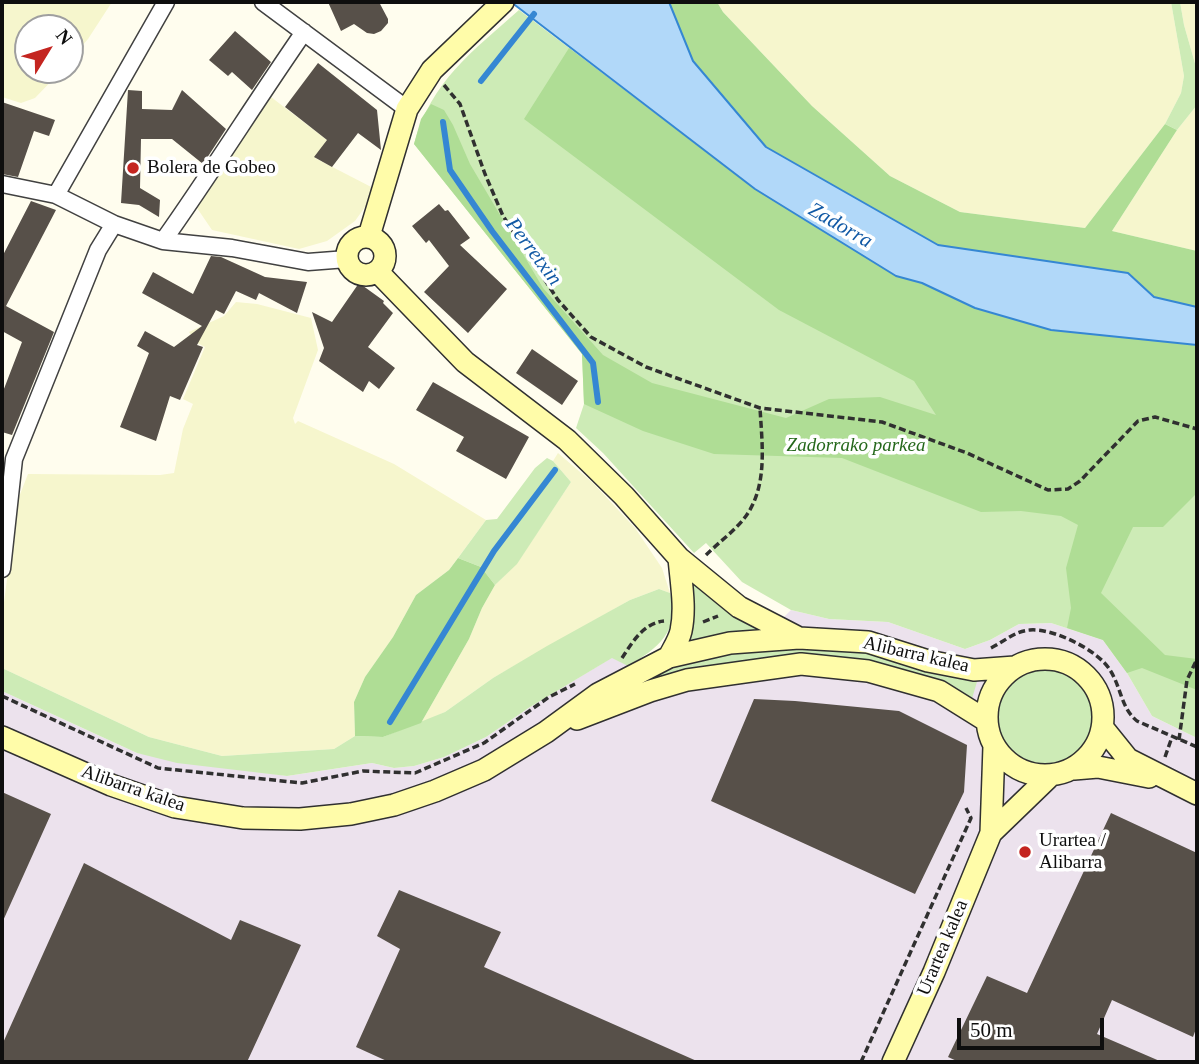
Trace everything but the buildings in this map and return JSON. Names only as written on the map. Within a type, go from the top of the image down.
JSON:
[{"type":"street","points":[[56,195],[166,2]]},
{"type":"street","points":[[263,2],[407,109]]},
{"type":"street","points":[[369,236],[407,109],[432,70],[496,9]]},
{"type":"street","points":[[163,241],[304,33]]},
{"type":"street","points":[[2,184],[56,195],[114,225],[163,241],[232,248],[308,262],[347,259]]},
{"type":"street","points":[[2,569],[15,459],[98,250],[114,225]]},
{"type":"street","points":[[369,236],[380,241],[386,252],[385,263],[378,272],[365,276],[353,271],[347,259],[347,250],[352,242],[369,236]]},
{"type":"street","points":[[378,272],[465,362],[567,440],[624,496],[686,564],[739,607],[799,638]]},
{"type":"street","points":[[669,657],[681,633],[686,564]]},
{"type":"street","name":"Alibarra kalea","points":[[2,737],[111,785],[174,807],[243,818],[300,819],[351,814],[435,792],[484,770],[546,732],[598,694],[669,657],[730,643],[799,638],[868,642],[928,661],[974,670],[1015,667]]},
{"type":"street","points":[[1074,769],[1087,758],[1097,744],[1103,728],[1104,712],[1100,695],[1079,669],[1063,662],[1047,659],[1030,661],[1015,667],[999,681],[989,700],[987,721],[994,746],[1008,763],[1028,773],[1050,776],[1074,769],[1098,767],[1168,780]]},
{"type":"street","name":"Alibarra kalea","points":[[546,732],[650,691],[687,680],[801,664],[868,671],[939,691],[987,721]]},
{"type":"street","points":[[1103,728],[1128,759],[1197,794]]},
{"type":"street","name":"Urartea kalea","points":[[893,1062],[934,972],[991,833],[994,746]]},
{"type":"street","name":"Urartea kalea","points":[[991,833],[1050,776]]},
{"type":"path","points":[[432,70],[460,104],[503,216],[558,300],[591,337],[646,367],[760,408],[881,422],[967,453],[1048,490],[1068,489],[1080,481],[1138,421],[1155,417],[1197,429]]},
{"type":"path","points":[[686,564],[746,516],[760,489],[760,408]]},
{"type":"path","points":[[1197,659],[1187,680],[1180,740],[1197,747]]},
{"type":"path","points":[[861,1062],[971,818],[966,808]]},
{"type":"shaded area","points":[[791,610],[829,619],[888,622],[965,649],[990,640],[1019,624],[1051,623],[1103,640],[1127,673],[1152,716],[1197,738],[1197,1062],[2,1062],[2,691],[137,753],[287,776],[372,763],[394,768],[414,766],[444,757],[486,737],[613,657],[629,666],[653,652],[769,632]]},
{"type":"green space","points":[[2,2],[112,2],[84,44],[84,14],[14,14],[14,84],[48,84],[35,98],[21,103],[2,97]]},
{"type":"green space","points":[[669,2],[717,2],[723,12],[812,106],[890,176],[960,212],[1085,228],[1165,124],[1177,130],[1112,231],[1197,251],[1197,307],[1154,297],[1128,273],[938,245],[766,147],[693,61]]},
{"type":"green space","points":[[717,2],[1171,2],[1184,76],[1181,93],[1165,124],[1085,228],[960,212],[890,176],[812,106],[723,12]]},
{"type":"green space","points":[[1171,2],[1180,2],[1196,67],[1197,105],[1177,130],[1165,124],[1181,93],[1184,76]]},
{"type":"green space","points":[[1180,2],[1197,2],[1197,101],[1196,67]]},
{"type":"green space","name":"Zadorrako parkea","points":[[519,10],[755,189],[896,276],[1197,346],[1197,738],[1152,716],[1127,673],[1103,640],[1051,623],[1019,624],[990,640],[965,649],[888,622],[829,619],[791,610],[742,582],[706,543],[694,553],[603,453],[576,428],[584,404],[582,354],[414,144],[431,102],[443,85],[470,54]]},
{"type":"green space","points":[[569,48],[755,189],[896,276],[922,283],[975,308],[1197,346],[1197,493],[1163,527],[1133,527],[1101,593],[1165,655],[1197,659],[1197,690],[1142,668],[1127,673],[1103,640],[1067,628],[1071,608],[1066,568],[1078,525],[1061,516],[1021,511],[981,512],[842,458],[714,454],[643,431],[584,404],[582,354],[414,144],[421,119],[431,104],[444,110],[470,164],[543,288],[603,355],[652,383],[786,418],[829,399],[880,397],[936,415],[914,381],[779,310],[524,119]]},
{"type":"green space","points":[[271,97],[327,140],[315,158],[377,190],[355,221],[327,241],[299,249],[212,230],[197,208]]},
{"type":"green space","points":[[1197,105],[1197,251],[1112,231],[1177,130]]},
{"type":"green space","points":[[236,302],[257,304],[311,318],[318,350],[293,418],[295,424],[298,421],[394,464],[486,520],[449,570],[416,595],[393,637],[365,677],[354,702],[355,736],[334,749],[222,756],[149,737],[2,668],[2,618],[17,502],[28,474],[174,473],[183,429],[193,404],[183,399],[205,347],[197,343],[189,332],[224,316]]},
{"type":"green space","points":[[558,453],[593,483],[635,528],[662,568],[670,593],[659,589],[630,600],[493,678],[445,712],[421,723],[469,639],[495,585],[517,563],[571,482],[553,461]]},
{"type":"green space","points":[[547,458],[553,461],[571,482],[517,564],[495,585],[481,567],[458,558],[486,520],[497,519],[535,468]]},
{"type":"green space","points":[[458,558],[481,567],[495,585],[469,639],[421,723],[383,737],[355,736],[354,702],[365,677],[393,637],[416,595],[449,570]]},
{"type":"green space","points":[[689,578],[769,632],[685,645]]},
{"type":"green space","points":[[659,589],[670,593],[673,618],[664,637],[648,653],[628,666],[612,658],[486,737],[444,757],[414,766],[394,768],[372,763],[287,776],[177,763],[137,753],[2,691],[2,668],[149,737],[222,756],[334,749],[355,736],[383,737],[445,712],[493,678],[547,646],[630,600]]},
{"type":"green space","points":[[792,645],[855,648],[979,675],[971,702],[862,665],[635,690],[635,682],[692,660]]},
{"type":"green space","points":[[1045,669],[1064,673],[1080,683],[1090,699],[1094,718],[1090,737],[1080,753],[1064,763],[1045,767],[1026,763],[1010,753],[1000,737],[996,718],[1000,699],[1010,683],[1026,673]]},
{"type":"water","name":"Zadorra","points":[[511,2],[669,2],[693,61],[766,147],[938,245],[1128,273],[1154,297],[1197,307],[1197,345],[1051,330],[975,308],[922,283],[896,276],[755,189]]},
{"type":"waterway","name":"Perretxin","points":[[481,81],[534,14]]},
{"type":"waterway","name":"Perretxin","points":[[443,122],[450,170],[492,231],[593,363],[598,402]]},
{"type":"waterway","name":"Perretxin","points":[[390,722],[494,551],[555,470]]},
{"type":"place","name":"Bolera de Gobeo","points":[[133,168]]},
{"type":"place","name":"Urartea / Alibarra","points":[[1025,852]]}]
